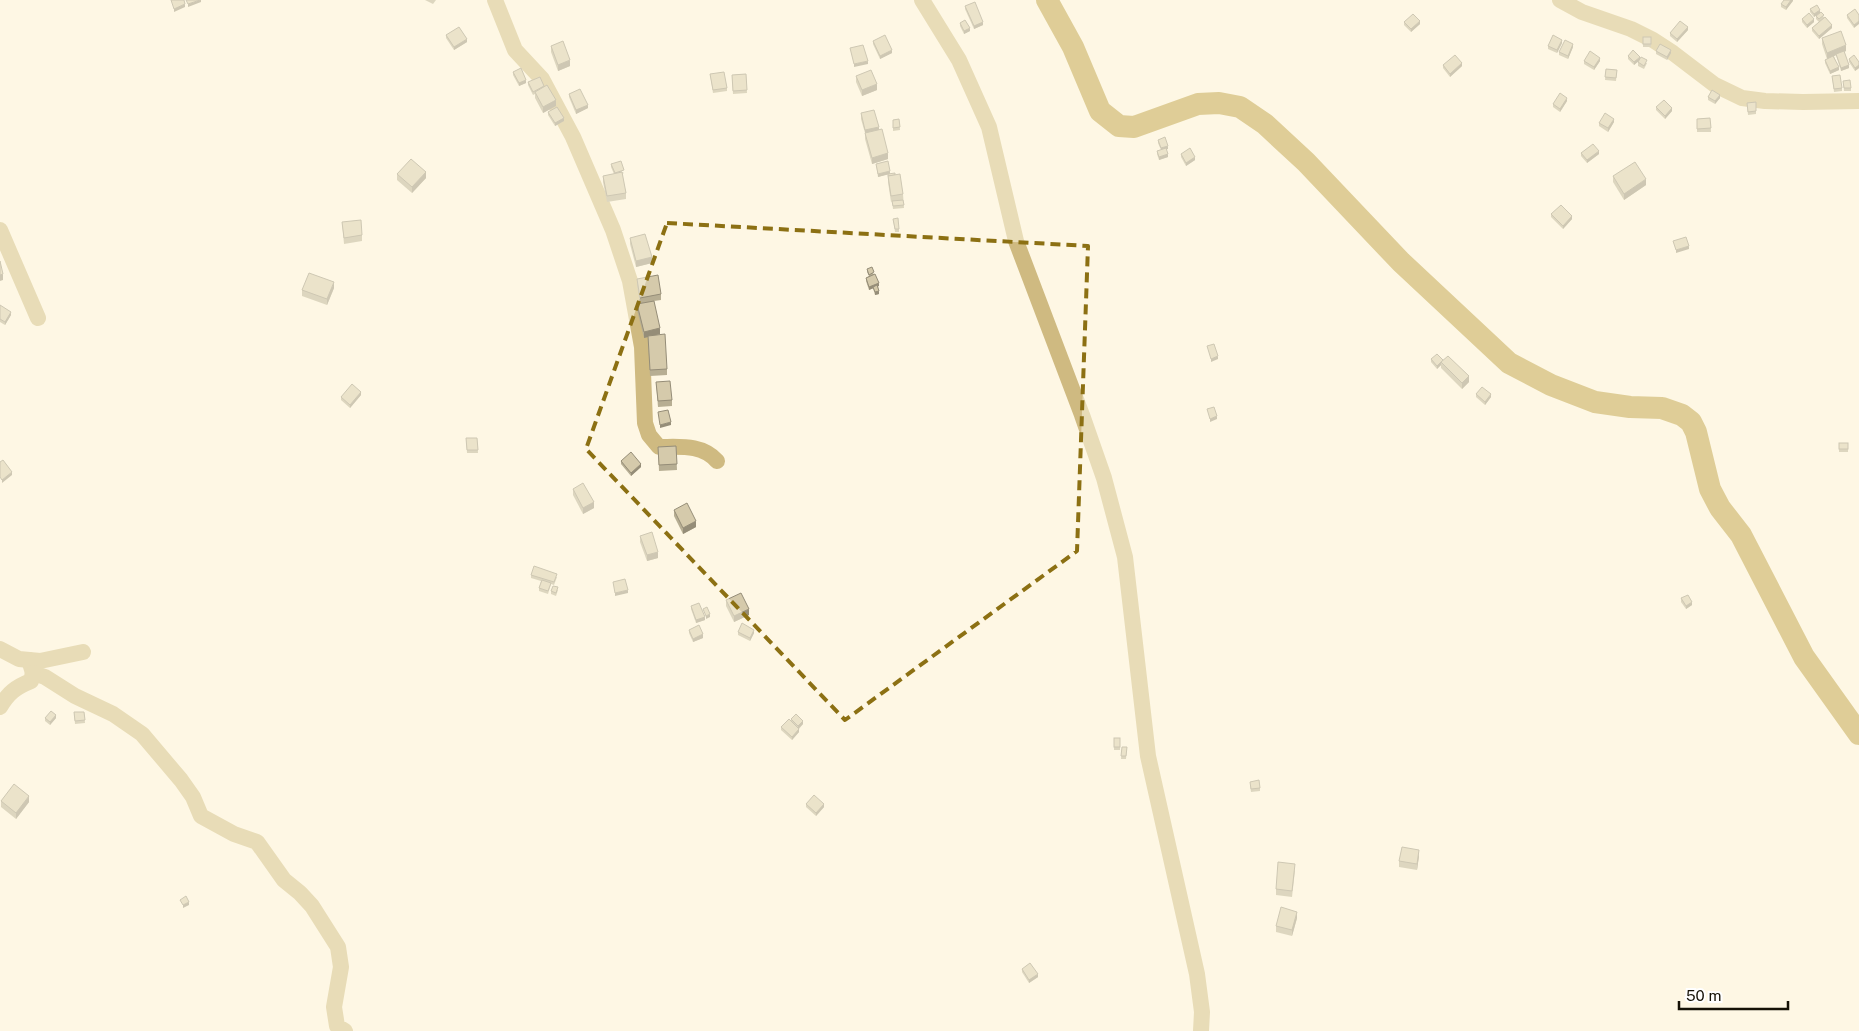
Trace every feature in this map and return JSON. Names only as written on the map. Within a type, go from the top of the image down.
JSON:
[{"type":"street","points":[[495,0],[515,50],[542,79],[573,138],[613,230],[630,281],[642,347],[645,423],[649,435],[659,446],[697,448],[710,454],[717,461]]},
{"type":"street","points":[[922,0],[959,60],[989,127],[1016,241],[1104,478],[1125,557],[1148,756],[1197,974],[1202,1012],[1202,1031]]},
{"type":"street","points":[[1047,0],[1073,47],[1100,111],[1119,126],[1134,127],[1198,104],[1219,103],[1240,107],[1265,124],[1306,162],[1401,262],[1509,363],[1551,385],[1595,402],[1630,407],[1662,408],[1682,415],[1691,422],[1696,432],[1710,490],[1720,508],[1741,535],[1804,657],[1859,734]]},
{"type":"street","points":[[1560,0],[1582,12],[1631,29],[1653,40],[1715,85],[1742,98],[1803,102],[1859,101]]},
{"type":"street","points":[[0,230],[38,318]]},
{"type":"street","points":[[0,649],[19,659],[75,696],[113,714],[142,734],[189,792],[201,816],[234,834],[257,842],[284,880],[312,906],[338,948],[341,967],[334,1006],[337,1026],[345,1031]]},
{"type":"street","points":[[31,667],[40,661],[83,652]]},
{"type":"street","points":[[0,707],[7,694],[31,681],[31,667]]},
{"type":"highlighted area","points":[[667,223],[1088,246],[1077,551],[845,720],[586,449]]},
{"type":"building","points":[[171,0],[184,0],[185,4],[174,9]]},
{"type":"building","points":[[186,0],[200,0],[188,4]]},
{"type":"building","points":[[1784,0],[1791,0],[1786,7],[1781,4]]},
{"type":"building","points":[[975,2],[983,22],[974,26],[965,6]]},
{"type":"building","points":[[1817,5],[1820,10],[1814,14],[1810,9]]},
{"type":"building","points":[[1855,9],[1859,15],[1859,21],[1854,25],[1847,15]]},
{"type":"building","points":[[1821,12],[1824,15],[1819,19],[1816,16]]},
{"type":"building","points":[[1809,13],[1814,19],[1807,25],[1802,19]]},
{"type":"building","points":[[1413,14],[1420,21],[1411,29],[1404,22]]},
{"type":"building","points":[[1825,17],[1832,25],[1819,36],[1812,28]]},
{"type":"building","points":[[965,20],[970,28],[964,31],[960,23]]},
{"type":"building","points":[[1680,21],[1688,27],[1677,39],[1670,33]]},
{"type":"building","points":[[459,27],[467,39],[454,47],[446,35]]},
{"type":"building","points":[[1841,31],[1846,45],[1827,53],[1822,38]]},
{"type":"building","points":[[885,35],[892,50],[880,56],[873,41]]},
{"type":"building","points":[[1553,35],[1562,40],[1557,50],[1548,46]]},
{"type":"building","points":[[1643,37],[1651,37],[1651,44],[1643,44]]},
{"type":"building","points":[[1565,40],[1573,44],[1568,56],[1559,52]]},
{"type":"building","points":[[563,41],[570,60],[558,65],[551,46]]},
{"type":"building","points":[[1660,44],[1671,50],[1667,57],[1656,51]]},
{"type":"building","points":[[863,45],[868,61],[854,64],[850,48]]},
{"type":"building","points":[[1633,50],[1640,57],[1634,62],[1628,56]]},
{"type":"building","points":[[1590,51],[1600,58],[1594,67],[1584,61]]},
{"type":"building","points":[[1844,51],[1849,65],[1841,68],[1836,54]]},
{"type":"building","points":[[1455,55],[1462,63],[1450,74],[1443,65]]},
{"type":"building","points":[[1854,55],[1859,62],[1859,65],[1855,68],[1849,59]]},
{"type":"building","points":[[1833,56],[1839,67],[1830,71],[1825,60]]},
{"type":"building","points":[[1641,57],[1647,60],[1644,66],[1638,62]]},
{"type":"building","points":[[521,68],[526,80],[519,83],[513,72]]},
{"type":"building","points":[[1606,69],[1617,70],[1616,78],[1605,77]]},
{"type":"building","points":[[871,70],[877,84],[862,90],[856,76]]},
{"type":"building","points":[[724,72],[727,88],[713,90],[710,74]]},
{"type":"building","points":[[746,74],[747,90],[733,91],[732,75]]},
{"type":"building","points":[[1840,75],[1842,88],[1834,89],[1832,76]]},
{"type":"building","points":[[540,77],[544,86],[533,92],[528,82]]},
{"type":"building","points":[[1850,80],[1851,88],[1844,88],[1843,81]]},
{"type":"building","points":[[547,85],[556,100],[543,107],[535,92]]},
{"type":"building","points":[[580,89],[588,105],[576,110],[569,94]]},
{"type":"building","points":[[1712,90],[1720,95],[1715,101],[1708,97]]},
{"type":"building","points":[[1560,93],[1567,98],[1560,109],[1553,104]]},
{"type":"building","points":[[1664,100],[1672,108],[1665,116],[1656,107]]},
{"type":"building","points":[[1756,102],[1756,111],[1748,112],[1747,103]]},
{"type":"building","points":[[557,107],[564,118],[555,123],[548,112]]},
{"type":"building","points":[[874,110],[879,127],[865,130],[861,113]]},
{"type":"building","points":[[1605,113],[1614,119],[1608,128],[1599,123]]},
{"type":"building","points":[[1710,118],[1711,128],[1697,129],[1697,119]]},
{"type":"building","points":[[899,119],[900,127],[893,128],[893,120]]},
{"type":"building","points":[[882,129],[888,153],[872,158],[865,133]]},
{"type":"building","points":[[1165,137],[1168,146],[1161,148],[1158,140]]},
{"type":"building","points":[[1593,144],[1599,151],[1587,160],[1581,153]]},
{"type":"building","points":[[1166,148],[1168,154],[1159,157],[1157,151]]},
{"type":"building","points":[[1190,148],[1195,157],[1186,163],[1181,154]]},
{"type":"building","points":[[411,159],[426,172],[412,187],[397,174]]},
{"type":"building","points":[[621,161],[624,170],[615,173],[611,164]]},
{"type":"building","points":[[888,161],[890,171],[878,174],[876,164]]},
{"type":"building","points":[[1635,162],[1646,179],[1624,194],[1613,176]]},
{"type":"building","points":[[622,172],[626,193],[607,196],[603,176]]},
{"type":"building","points":[[900,174],[903,194],[891,196],[888,176]]},
{"type":"building","points":[[903,200],[904,205],[893,206],[892,201]]},
{"type":"building","points":[[1561,205],[1572,216],[1563,226],[1551,214]]},
{"type":"building","points":[[898,218],[899,229],[895,229],[893,219]]},
{"type":"building","points":[[361,220],[362,235],[344,238],[342,222]]},
{"type":"building","points":[[645,234],[652,257],[636,261],[630,238]]},
{"type":"building","points":[[1686,237],[1689,246],[1676,250],[1673,241]]},
{"type":"building","points":[[0,261],[3,274],[0,275]]},
{"type":"building","points":[[872,267],[874,272],[869,275],[867,269]]},
{"type":"building","points":[[309,273],[334,282],[327,299],[302,290]]},
{"type":"building","points":[[875,274],[879,283],[869,287],[866,278]]},
{"type":"building","points":[[658,275],[661,294],[640,298],[637,279]]},
{"type":"building","points":[[877,285],[879,291],[875,292],[873,287]]},
{"type":"building","points":[[654,301],[660,328],[644,332],[637,304]]},
{"type":"building","points":[[0,305],[11,312],[5,322],[0,319]]},
{"type":"building","points":[[665,334],[667,369],[650,370],[648,336]]},
{"type":"building","points":[[1214,344],[1218,356],[1211,359],[1207,346]]},
{"type":"building","points":[[1437,354],[1443,360],[1437,366],[1431,359]]},
{"type":"building","points":[[1448,356],[1469,376],[1462,383],[1441,362]]},
{"type":"building","points":[[670,381],[672,400],[658,401],[656,382]]},
{"type":"building","points":[[352,384],[361,392],[350,405],[341,397]]},
{"type":"building","points":[[1482,387],[1491,394],[1485,402],[1476,394]]},
{"type":"building","points":[[1214,407],[1217,416],[1210,419],[1207,409]]},
{"type":"building","points":[[668,410],[671,422],[660,425],[658,412]]},
{"type":"building","points":[[466,438],[477,438],[478,450],[467,450]]},
{"type":"building","points":[[1839,443],[1848,443],[1848,449],[1839,449]]},
{"type":"building","points":[[676,446],[677,464],[659,465],[658,447]]},
{"type":"building","points":[[631,452],[641,464],[631,473],[621,461]]},
{"type":"building","points":[[3,460],[12,472],[2,480],[0,477],[0,462]]},
{"type":"building","points":[[583,483],[594,502],[583,508],[573,489]]},
{"type":"building","points":[[687,503],[696,521],[683,528],[674,510]]},
{"type":"building","points":[[652,532],[658,552],[647,555],[640,536]]},
{"type":"building","points":[[534,566],[557,574],[554,582],[531,575]]},
{"type":"building","points":[[625,579],[628,590],[615,593],[613,582]]},
{"type":"building","points":[[542,580],[551,583],[548,591],[539,588]]},
{"type":"building","points":[[553,586],[558,587],[556,593],[551,591]]},
{"type":"building","points":[[741,593],[749,609],[734,616],[726,600]]},
{"type":"building","points":[[1688,595],[1692,602],[1686,606],[1681,598]]},
{"type":"building","points":[[699,603],[705,617],[696,620],[691,606]]},
{"type":"building","points":[[707,607],[710,614],[706,616],[703,609]]},
{"type":"building","points":[[742,623],[754,630],[750,638],[738,632]]},
{"type":"building","points":[[699,625],[703,634],[693,639],[689,630]]},
{"type":"building","points":[[51,711],[56,715],[50,722],[45,718]]},
{"type":"building","points":[[74,712],[84,712],[85,720],[75,721]]},
{"type":"building","points":[[796,714],[803,721],[798,726],[791,719]]},
{"type":"building","points":[[789,719],[799,729],[792,737],[781,727]]},
{"type":"building","points":[[1114,738],[1120,738],[1120,747],[1114,747]]},
{"type":"building","points":[[1122,747],[1127,747],[1126,756],[1121,756]]},
{"type":"building","points":[[1259,780],[1260,788],[1251,789],[1250,782]]},
{"type":"building","points":[[14,784],[29,796],[16,813],[1,801]]},
{"type":"building","points":[[814,795],[824,804],[816,813],[806,804]]},
{"type":"building","points":[[1402,847],[1419,850],[1417,864],[1399,861]]},
{"type":"building","points":[[1278,862],[1295,864],[1292,891],[1276,889]]},
{"type":"building","points":[[186,896],[189,902],[183,905],[180,900]]},
{"type":"building","points":[[1281,907],[1297,912],[1292,930],[1276,926]]},
{"type":"building","points":[[1030,963],[1038,974],[1029,980],[1022,969]]}]
